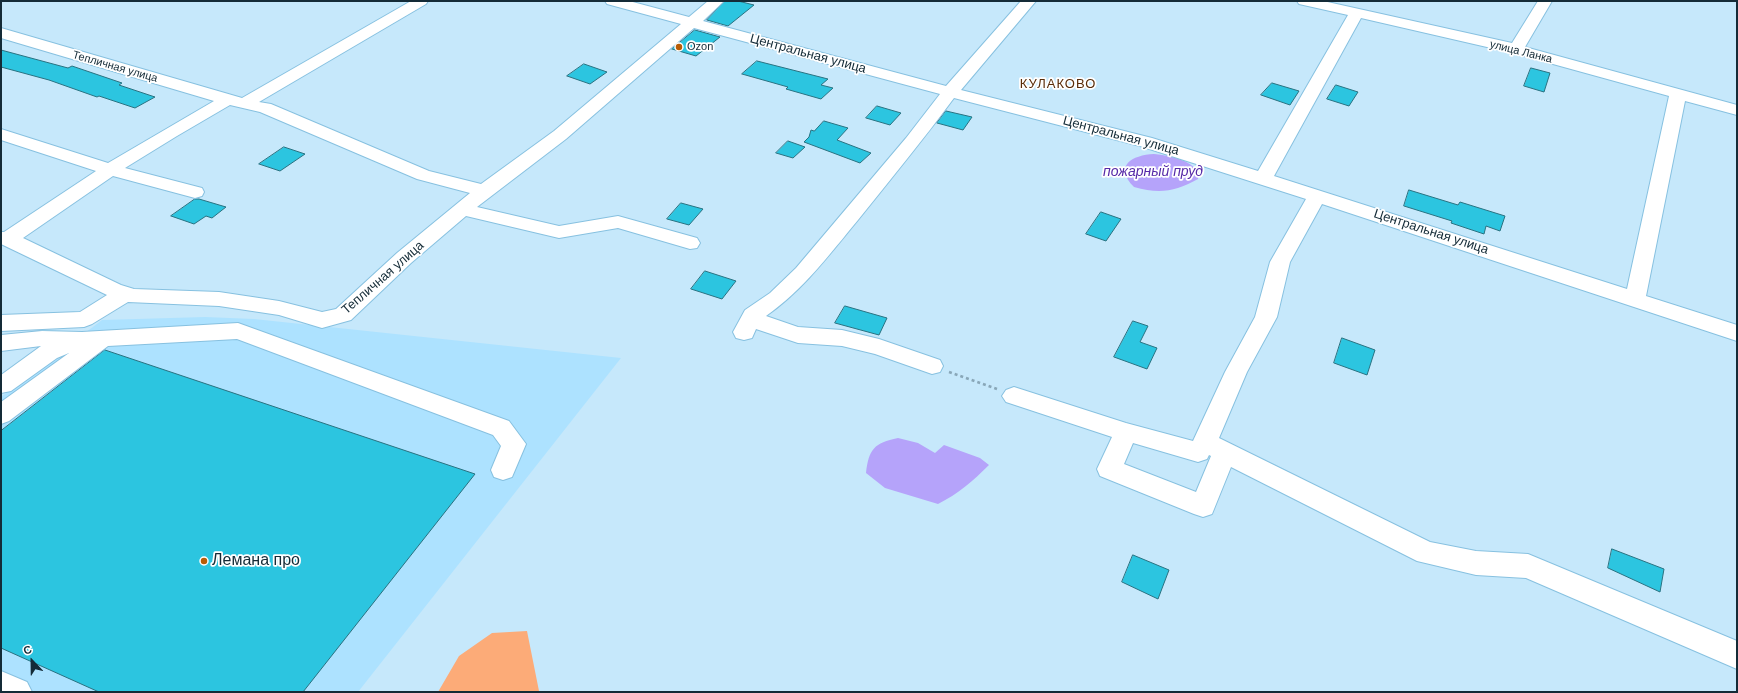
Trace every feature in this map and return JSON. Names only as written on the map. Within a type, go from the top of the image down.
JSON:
[{"type":"street","points":[[235,102],[421,1]]},
{"type":"street","name":"Центральная улица","points":[[612,1],[950,92],[1146,142],[1264,177],[1737,333]]},
{"type":"street","points":[[484,191],[512,172],[560,135],[717,1]]},
{"type":"street","points":[[932,366],[879,347],[842,338],[798,335],[777,329],[747,325],[753,315],[777,298],[803,273],[912,142],[950,92],[1029,1]]},
{"type":"street","name":"улица Ланка","points":[[1304,1],[1516,49],[1737,110]]},
{"type":"street","points":[[1516,49],[1545,1]]},
{"type":"street","points":[[1264,177],[1356,14]]},
{"type":"street","name":"Тепличная улица","points":[[1,33],[235,102],[265,108],[423,175],[484,191]]},
{"type":"street","points":[[1635,300],[1678,94]]},
{"type":"street","name":"Тепличная улица","points":[[4,239],[111,170],[206,112],[235,102]]},
{"type":"street","points":[[1,134],[111,170],[195,192]]},
{"type":"street","name":"Тепличная улица","points":[[4,239],[125,294],[134,296],[219,299],[279,308],[322,320],[342,315],[404,258],[484,191]]},
{"type":"street","points":[[1126,432],[1109,469],[1203,506],[1215,447],[1236,372],[1266,317],[1280,262],[1318,195]]},
{"type":"street","points":[[462,209],[559,232],[618,222],[690,243]]},
{"type":"street","points":[[1,323],[84,319],[125,294]]},
{"type":"street","points":[[1,344],[64,338],[93,339],[238,331],[502,428],[514,444],[503,470]]},
{"type":"street","points":[[2,386],[49,352],[93,339]]},
{"type":"street","points":[[1,415],[93,339]]},
{"type":"street","points":[[1,344],[7,346],[14,358],[14,368],[2,386]]},
{"type":"street","points":[[1014,396],[1126,432],[1198,452],[1215,447],[1426,553],[1476,563],[1528,566],[1737,655]]},
{"type":"street","points":[[1,685],[17,692]]},
{"type":"path","points":[[932,366],[1014,396]]},
{"type":"shaded area","name":"Лемана про","points":[[205,317],[254,319],[621,358],[358,692],[1,692],[1,397],[102,320]]},
{"type":"shaded area","points":[[527,631],[539,691],[549,692],[438,692],[459,656],[492,633]]},
{"type":"water","name":"пожарный пруд","points":[[1154,154],[1173,157],[1190,164],[1199,172],[1198,179],[1182,187],[1159,191],[1151,191],[1134,187],[1128,180],[1125,173],[1125,168],[1128,163],[1132,159]]},
{"type":"water","points":[[898,438],[918,443],[935,453],[944,445],[980,458],[989,465],[965,487],[938,504],[885,488],[866,473],[869,458],[874,448],[883,442]]},
{"type":"building","points":[[725,1],[738,1],[754,5],[728,26],[707,20]]},
{"type":"building","points":[[695,30],[720,37],[696,56],[672,49]]},
{"type":"building","points":[[1,50],[68,68],[72,66],[122,83],[119,85],[155,97],[135,108],[99,96],[97,97],[49,80],[1,67]]},
{"type":"building","points":[[757,61],[828,79],[821,85],[833,88],[821,99],[786,89],[788,87],[742,74]]},
{"type":"building","points":[[584,64],[607,72],[590,84],[567,76]]},
{"type":"building","points":[[1531,68],[1550,73],[1544,92],[1524,86]]},
{"type":"building","points":[[1272,83],[1299,91],[1290,105],[1261,95]]},
{"type":"building","points":[[1336,85],[1358,92],[1349,106],[1327,99]]},
{"type":"building","points":[[877,106],[901,113],[890,125],[866,118]]},
{"type":"building","points":[[946,111],[972,117],[963,130],[937,123]]},
{"type":"building","points":[[824,121],[848,128],[837,140],[871,153],[860,163],[804,142],[809,137],[811,130],[814,131]]},
{"type":"building","points":[[788,141],[805,147],[793,158],[776,153]]},
{"type":"building","points":[[284,147],[305,154],[280,171],[259,164]]},
{"type":"building","points":[[1409,190],[1458,205],[1460,202],[1505,216],[1500,231],[1486,226],[1484,234],[1451,223],[1452,221],[1404,206]]},
{"type":"building","points":[[195,199],[226,207],[212,218],[206,216],[194,224],[171,216]]},
{"type":"building","points":[[681,203],[703,209],[689,225],[667,219]]},
{"type":"building","points":[[1101,212],[1121,219],[1106,241],[1086,234]]},
{"type":"building","points":[[705,271],[736,281],[722,299],[691,289]]},
{"type":"building","points":[[845,306],[887,318],[879,335],[835,323]]},
{"type":"building","points":[[1133,321],[1148,326],[1140,342],[1157,348],[1147,369],[1114,357]]},
{"type":"building","points":[[1342,338],[1375,350],[1367,375],[1334,363]]},
{"type":"building","name":"Лемана про","points":[[105,350],[475,474],[303,692],[99,692],[1,648],[1,431]]},
{"type":"building","points":[[1612,549],[1664,569],[1660,592],[1608,568]]},
{"type":"building","points":[[1133,555],[1169,570],[1158,599],[1122,582]]},
{"type":"place","name":"Ozon","points":[[679,47]]},
{"type":"place","name":"Лемана про","points":[[204,561]]},
{"type":"district","name":"КУЛАКОВО","points":[[1058,84]]}]
